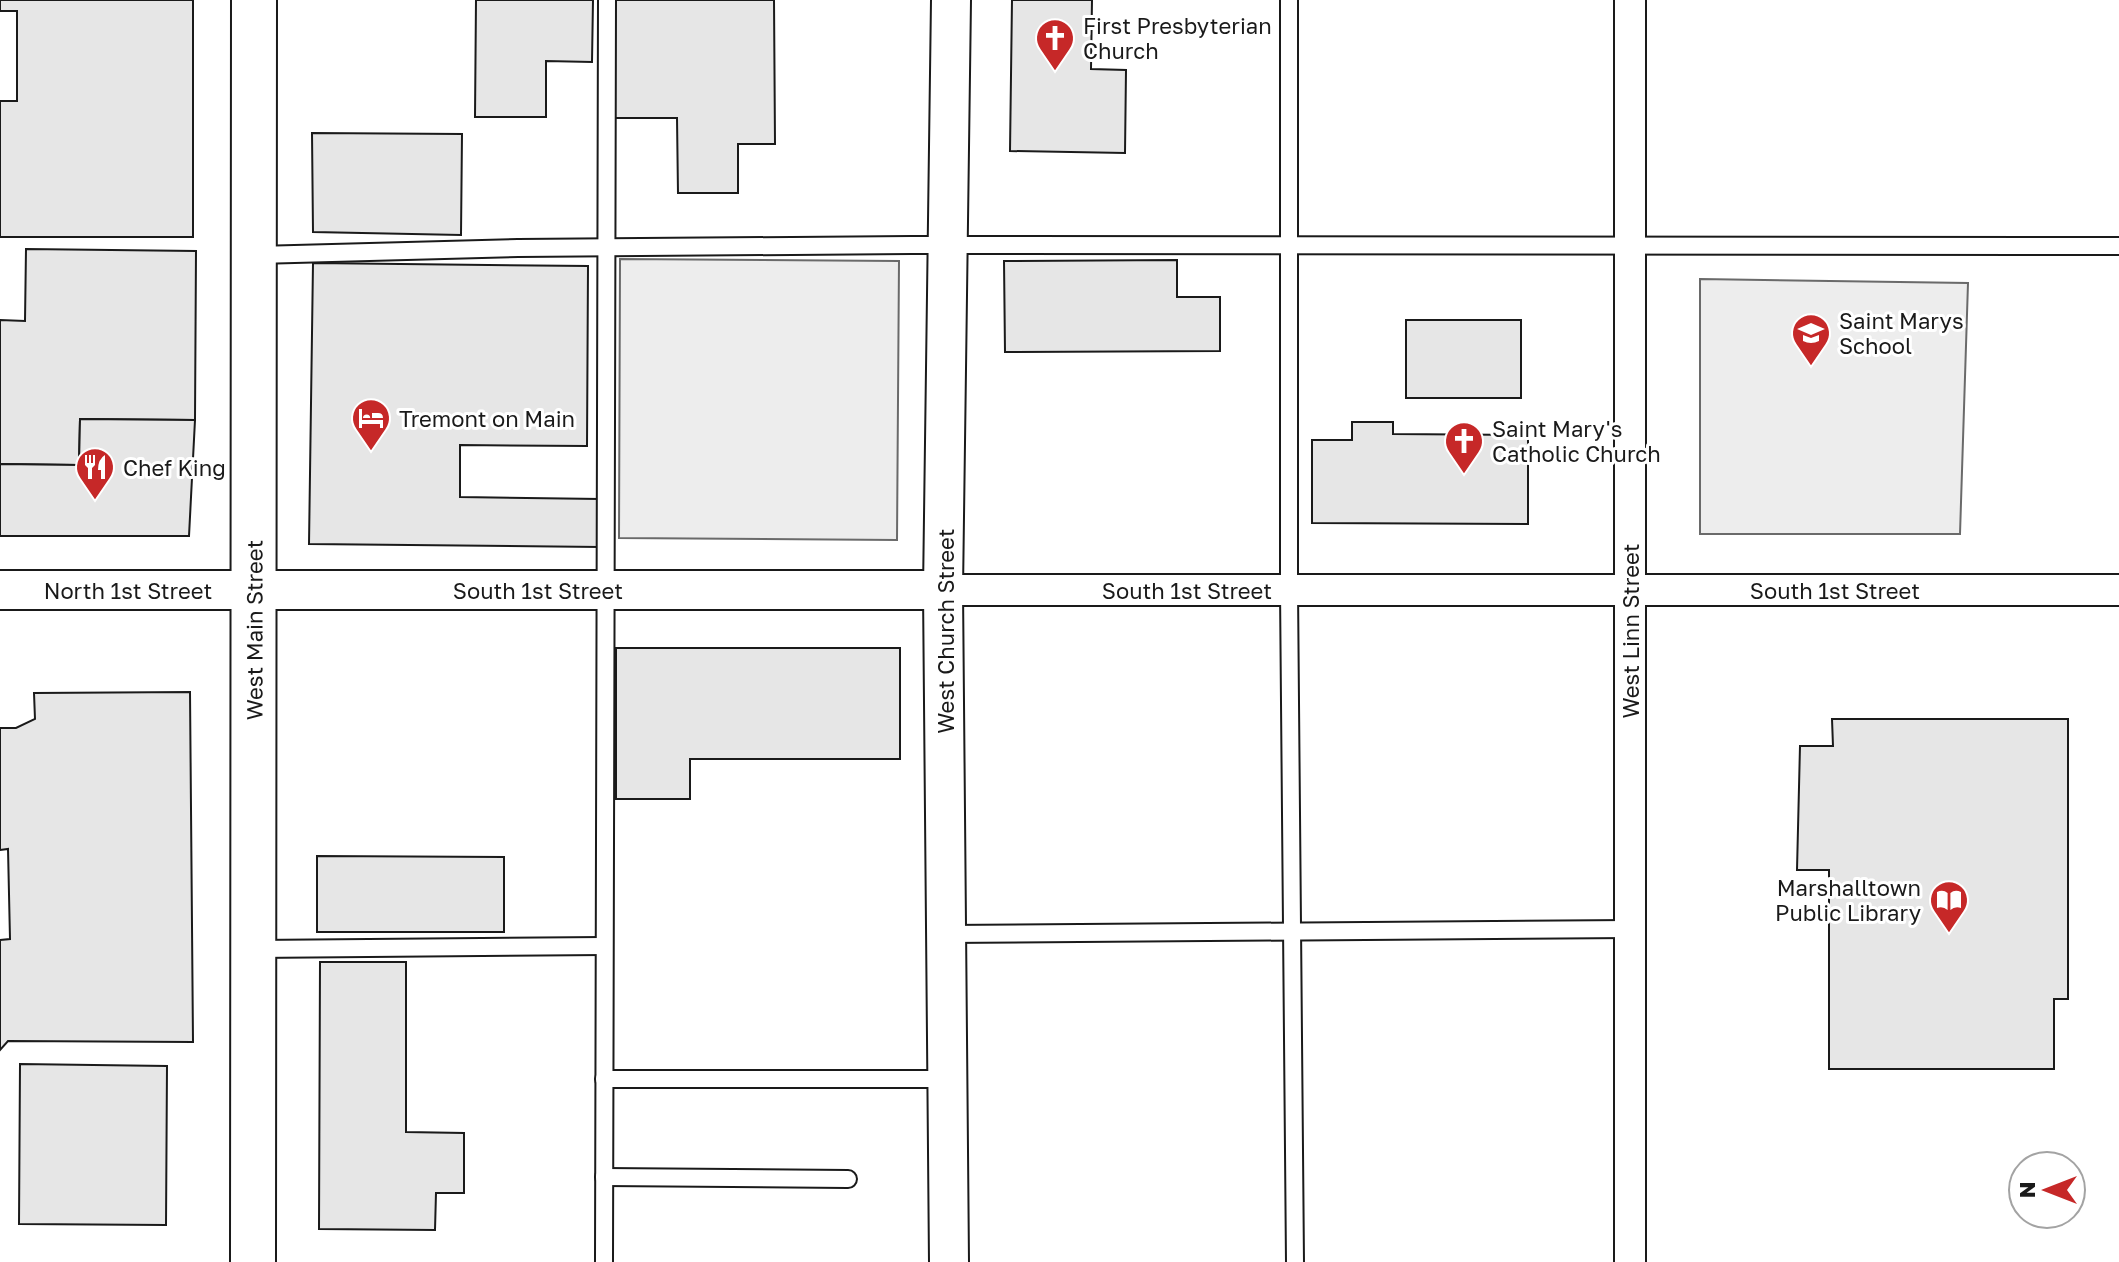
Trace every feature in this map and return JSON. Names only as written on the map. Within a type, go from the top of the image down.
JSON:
[{"type":"main road","name":"West Main Street","points":[[253,1262],[254,0]]},
{"type":"street","name":"West Church Street","points":[[949,1262],[943,590],[951,0]]},
{"type":"street","name":"West Linn Street","points":[[1630,0],[1630,1262]]},
{"type":"street","name":"North 1st Street","points":[[0,590],[254,590]]},
{"type":"street","name":"South 1st Street","points":[[254,590],[2119,590]]},
{"type":"lane","points":[[604,1262],[607,0]]},
{"type":"lane","points":[[1289,0],[1289,590],[1295,1262]]},
{"type":"lane","points":[[254,255],[606,247],[948,245],[2119,246]]},
{"type":"lane","points":[[946,934],[1630,929]]},
{"type":"lane","points":[[254,949],[604,946]]},
{"type":"lane","points":[[604,1079],[947,1079]]},
{"type":"lane","points":[[604,1177],[848,1179]]},
{"type":"shaded area","points":[[620,259],[899,261],[897,540],[619,538]]},
{"type":"shaded area","points":[[1700,279],[1968,283],[1960,534],[1700,534]]},
{"type":"building","points":[[0,0],[193,0],[193,237],[0,237],[0,101],[17,101],[17,11],[0,11]]},
{"type":"building","points":[[476,0],[593,0],[592,62],[546,61],[546,117],[475,117]]},
{"type":"building","points":[[613,0],[774,0],[775,144],[738,144],[738,193],[678,193],[677,118],[613,118]]},
{"type":"building","points":[[1012,0],[1092,0],[1091,69],[1126,70],[1125,153],[1010,151]]},
{"type":"building","points":[[312,133],[462,134],[461,235],[313,232]]},
{"type":"building","points":[[26,249],[196,251],[195,420],[80,419],[79,465],[0,464],[0,320],[25,321]]},
{"type":"building","points":[[1177,260],[1177,297],[1220,297],[1220,351],[1005,352],[1004,261]]},
{"type":"building","points":[[313,263],[588,266],[587,446],[460,445],[460,497],[600,499],[600,547],[309,544]]},
{"type":"building","points":[[1406,320],[1521,320],[1521,398],[1406,398]]},
{"type":"building","name":"Chef King","points":[[80,419],[195,420],[189,536],[0,536],[0,464],[79,465]]},
{"type":"building","points":[[1352,422],[1393,422],[1393,434],[1528,435],[1528,524],[1312,523],[1312,440],[1352,440]]},
{"type":"building","points":[[616,648],[900,648],[900,759],[690,759],[690,799],[616,799]]},
{"type":"building","points":[[190,692],[193,1042],[8,1041],[0,1050],[0,940],[10,939],[8,849],[0,850],[0,728],[16,728],[35,719],[34,693]]},
{"type":"building","name":"Marshalltown Public Library","points":[[1832,719],[2068,719],[2068,999],[2054,999],[2054,1069],[1829,1069],[1829,870],[1797,870],[1800,746],[1833,746]]},
{"type":"building","points":[[317,856],[504,857],[504,932],[317,932]]},
{"type":"building","points":[[320,962],[406,962],[406,1132],[464,1133],[464,1193],[436,1193],[435,1230],[319,1229]]},
{"type":"building","points":[[20,1064],[167,1066],[166,1225],[19,1224]]},
{"type":"place","name":"First Presbyterian Church","points":[[1055,72]]},
{"type":"place","name":"Saint Marys School","points":[[1811,367]]},
{"type":"place","name":"Tremont on Main","points":[[371,452]]},
{"type":"place","name":"Saint Mary's Catholic Church","points":[[1464,475]]},
{"type":"place","name":"Chef King","points":[[95,501]]},
{"type":"place","name":"Marshalltown Public Library","points":[[1949,934]]}]
